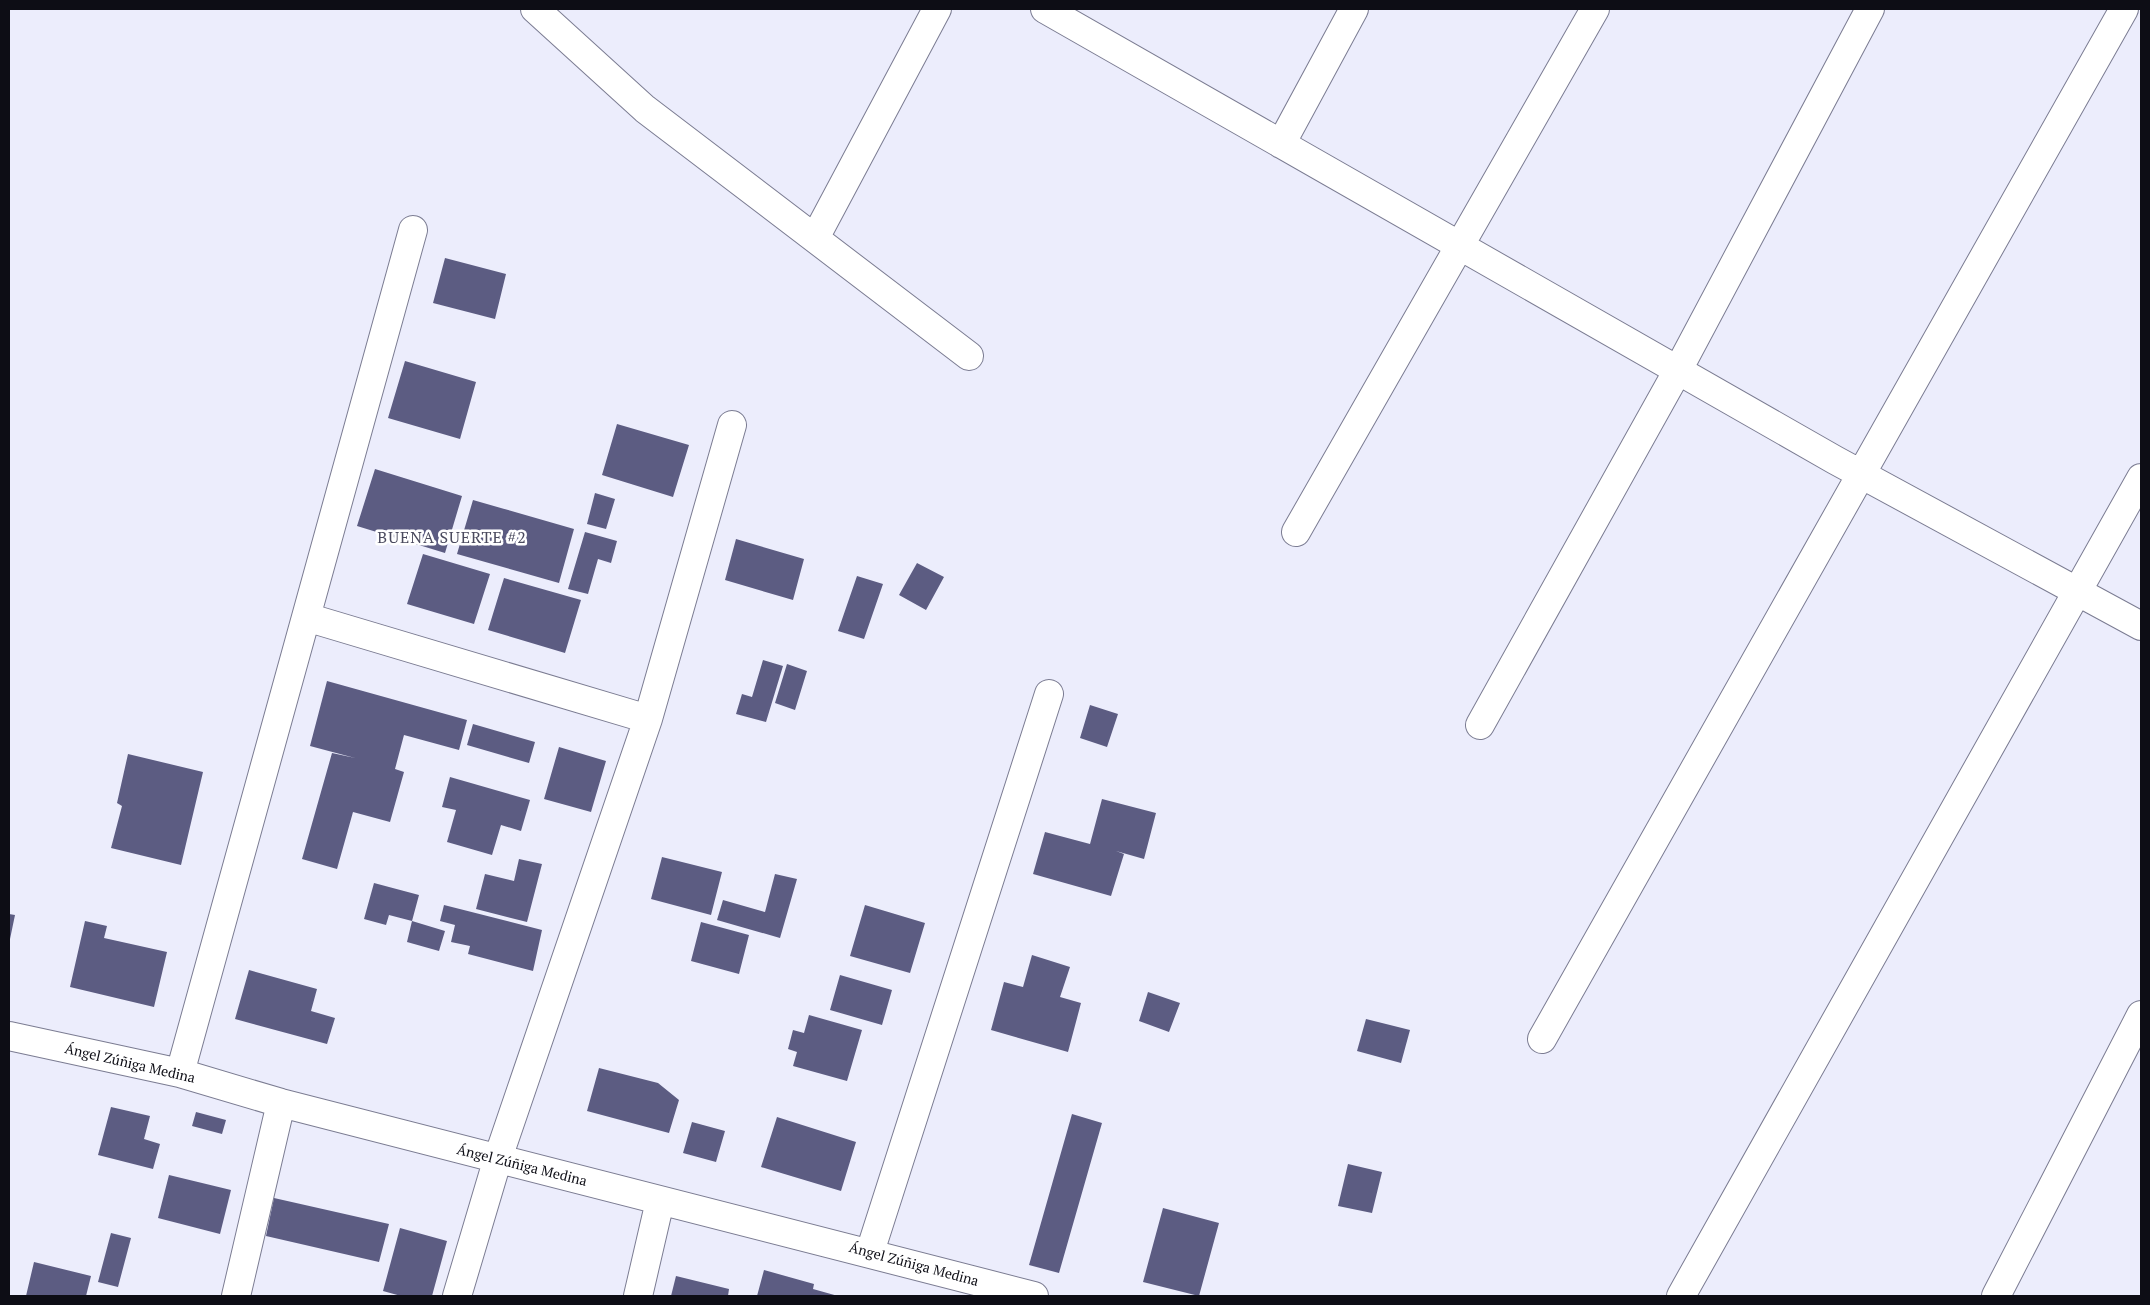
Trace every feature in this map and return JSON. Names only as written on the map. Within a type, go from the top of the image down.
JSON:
[{"type":"street","points":[[535,9],[645,110],[969,356]]},
{"type":"street","points":[[815,238],[937,9]]},
{"type":"street","points":[[1045,9],[1861,474],[2141,626]]},
{"type":"street","points":[[1281,144],[1354,9]]},
{"type":"street","points":[[1296,532],[1594,9]]},
{"type":"street","points":[[1480,725],[1678,370],[1870,9]]},
{"type":"street","points":[[1542,1039],[2124,9]]},
{"type":"street","points":[[180,1073],[413,230]]},
{"type":"street","points":[[457,1296],[498,1158],[648,719],[732,426]]},
{"type":"street","points":[[1681,1296],[2141,478]]},
{"type":"street","points":[[306,617],[648,719]]},
{"type":"street","points":[[870,1252],[1049,694]]},
{"type":"street","points":[[1996,1296],[2141,1015]]},
{"type":"street","name":"Ángel Zúñiga Medina","points":[[9,1036],[180,1073],[281,1103],[870,1252],[990,1290],[1034,1296]]},
{"type":"street","points":[[236,1296],[281,1103]]},
{"type":"street","points":[[638,1296],[660,1200]]},
{"type":"building","points":[[445,258],[506,274],[495,319],[433,303]]},
{"type":"building","points":[[405,361],[476,382],[460,439],[388,418]]},
{"type":"building","points":[[617,424],[689,445],[673,497],[602,475]]},
{"type":"building","points":[[375,469],[462,496],[445,553],[357,526]]},
{"type":"building","points":[[595,493],[615,499],[606,529],[587,524]]},
{"type":"building","points":[[473,500],[574,529],[559,583],[457,554]]},
{"type":"building","points":[[585,532],[617,541],[611,563],[598,559],[588,594],[568,589]]},
{"type":"building","points":[[736,539],[804,559],[793,600],[725,580]]},
{"type":"building","points":[[423,554],[490,574],[474,624],[407,604]]},
{"type":"building","points":[[917,563],[944,577],[926,610],[899,595]]},
{"type":"building","points":[[857,576],[883,584],[864,639],[838,631]]},
{"type":"building","points":[[504,578],[581,600],[565,653],[488,630]]},
{"type":"building","points":[[763,660],[783,666],[766,722],[736,714],[742,694],[752,697]]},
{"type":"building","points":[[787,664],[807,671],[795,710],[775,703]]},
{"type":"building","points":[[327,681],[467,720],[459,750],[404,735],[395,769],[404,772],[390,822],[353,812],[337,869],[302,859],[332,753],[355,758],[310,746]]},
{"type":"building","points":[[1090,705],[1118,714],[1107,747],[1080,738]]},
{"type":"building","points":[[473,724],[535,742],[529,763],[467,745]]},
{"type":"building","points":[[559,747],[606,761],[591,812],[544,799]]},
{"type":"building","points":[[128,754],[203,772],[181,865],[111,848],[122,806],[117,803]]},
{"type":"building","points":[[450,777],[530,800],[521,831],[501,825],[492,855],[447,842],[456,810],[442,807]]},
{"type":"building","points":[[1102,799],[1156,813],[1144,859],[1116,851],[1124,854],[1111,896],[1033,874],[1045,832],[1090,844]]},
{"type":"building","points":[[662,857],[722,872],[711,915],[651,899]]},
{"type":"building","points":[[519,859],[542,864],[527,922],[476,909],[485,874],[514,881]]},
{"type":"building","points":[[775,874],[797,879],[780,938],[717,920],[723,900],[765,912]]},
{"type":"building","points":[[374,883],[419,895],[412,921],[389,915],[386,925],[364,919]]},
{"type":"building","points":[[444,905],[542,930],[533,971],[468,954],[470,946],[451,942],[455,925],[440,921]]},
{"type":"building","points":[[865,905],[925,923],[910,973],[850,956]]},
{"type":"building","points":[[9,914],[15,915],[10,939],[9,939]]},
{"type":"building","points":[[85,921],[107,926],[104,938],[167,952],[154,1007],[70,987]]},
{"type":"building","points":[[412,921],[445,931],[439,951],[407,942]]},
{"type":"building","points":[[701,922],[749,935],[739,974],[691,961]]},
{"type":"building","points":[[1032,955],[1070,967],[1060,997],[1081,1003],[1068,1052],[991,1030],[1004,982],[1023,987]]},
{"type":"building","points":[[249,970],[317,989],[311,1011],[335,1018],[327,1044],[235,1019]]},
{"type":"building","points":[[840,975],[892,990],[882,1025],[830,1010]]},
{"type":"building","points":[[1148,992],[1180,1003],[1169,1032],[1139,1021]]},
{"type":"building","points":[[809,1015],[862,1030],[847,1081],[793,1066],[797,1052],[788,1049],[793,1030],[804,1033]]},
{"type":"building","points":[[1366,1019],[1410,1030],[1401,1063],[1357,1051]]},
{"type":"building","points":[[599,1068],[658,1083],[679,1100],[669,1133],[587,1111]]},
{"type":"building","points":[[111,1107],[150,1116],[144,1139],[160,1144],[153,1169],[98,1155]]},
{"type":"building","points":[[196,1112],[226,1120],[222,1134],[192,1126]]},
{"type":"building","points":[[1072,1114],[1102,1123],[1059,1273],[1029,1265]]},
{"type":"building","points":[[777,1117],[856,1142],[841,1191],[761,1167]]},
{"type":"building","points":[[692,1122],[725,1131],[716,1162],[683,1153]]},
{"type":"building","points":[[1348,1164],[1382,1172],[1372,1213],[1338,1206]]},
{"type":"building","points":[[169,1175],[231,1190],[220,1234],[158,1218]]},
{"type":"building","points":[[274,1198],[389,1224],[379,1262],[266,1236]]},
{"type":"building","points":[[1163,1208],[1219,1223],[1199,1296],[1143,1282]]},
{"type":"building","points":[[400,1228],[447,1241],[432,1296],[401,1296],[383,1291]]},
{"type":"building","points":[[111,1233],[131,1238],[118,1287],[98,1282]]},
{"type":"building","points":[[34,1262],[91,1276],[86,1296],[26,1296]]},
{"type":"building","points":[[764,1270],[814,1284],[813,1289],[838,1296],[757,1296]]},
{"type":"building","points":[[676,1276],[729,1289],[728,1296],[671,1296]]},
{"type":"district","name":"BUENA SUERTE #2","points":[[452,537]]}]
